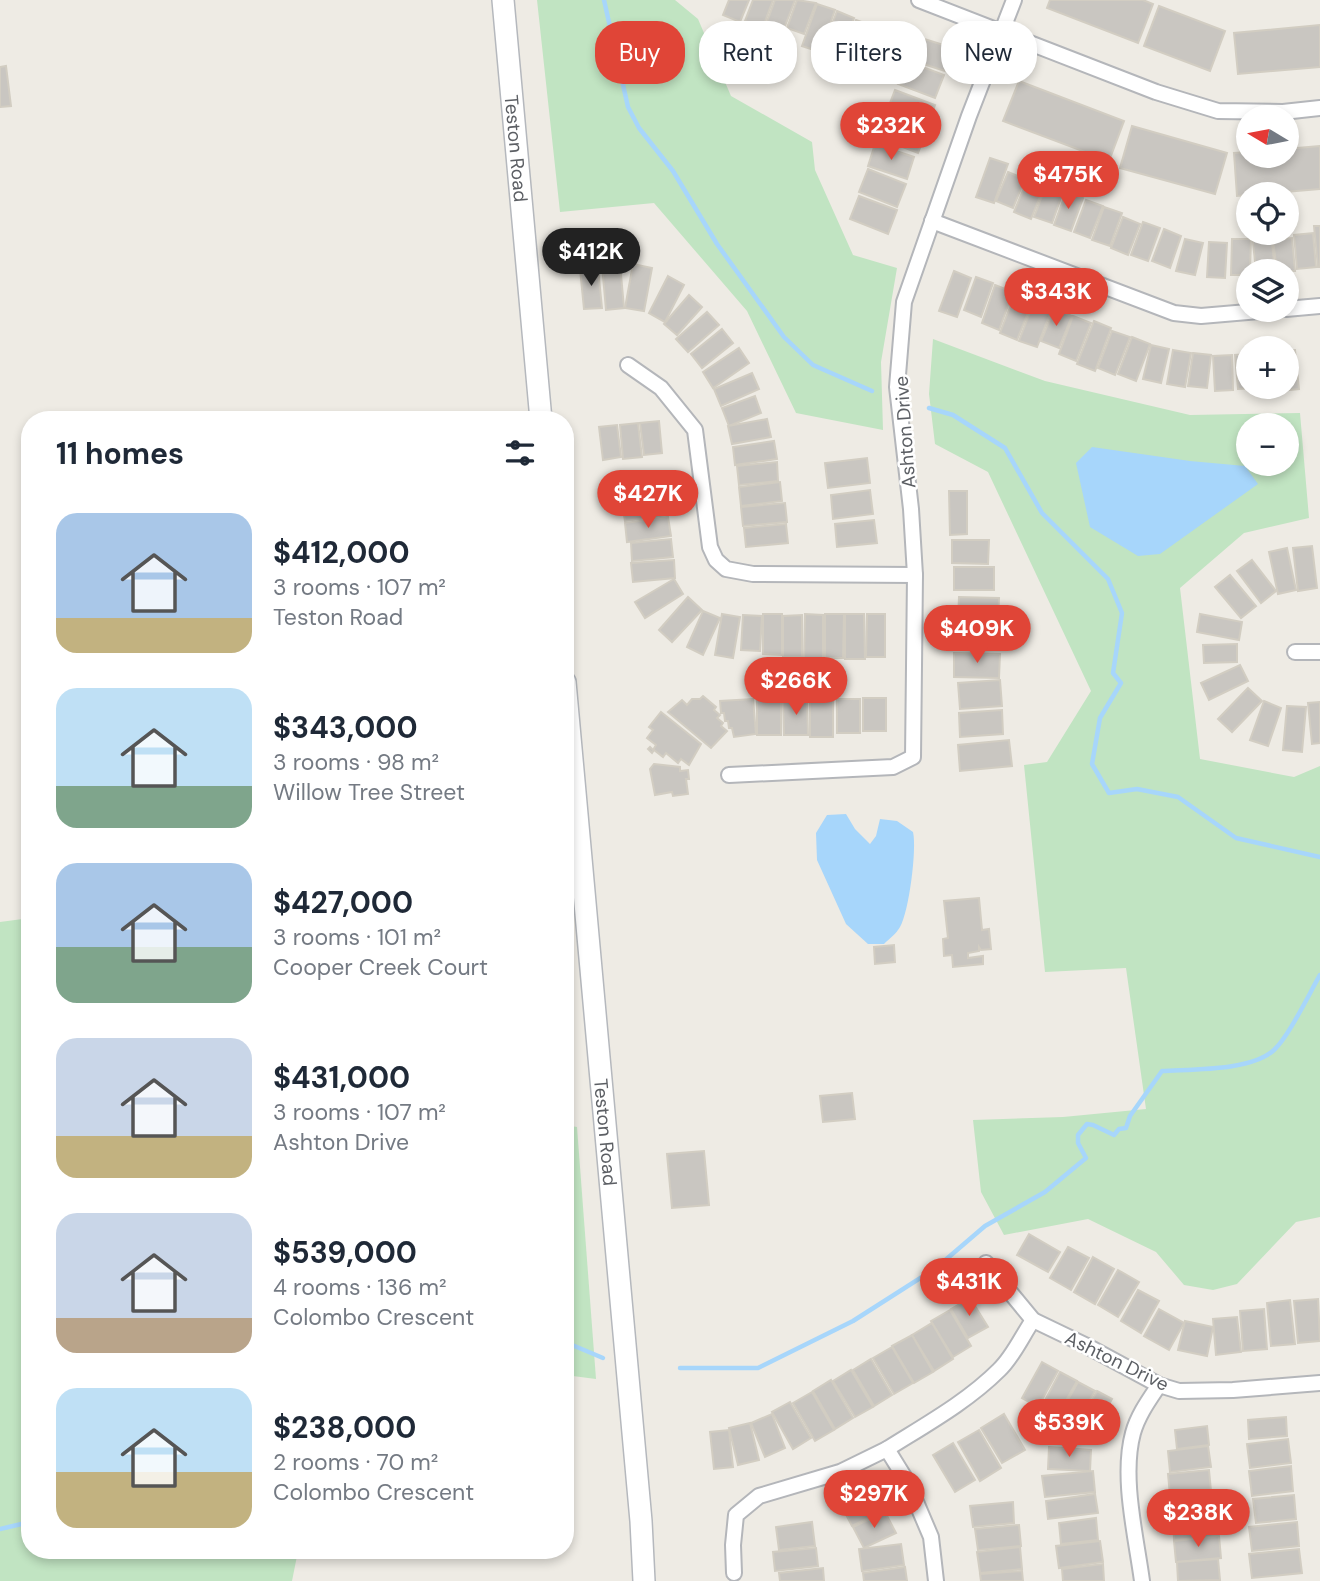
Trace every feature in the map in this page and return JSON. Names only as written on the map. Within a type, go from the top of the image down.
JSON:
[{"type":"main road","name":"Teston Road","points":[[503,0],[540,411]]},
{"type":"main road","name":"Teston Road","points":[[574,781],[641,1521],[644,1581]]},
{"type":"street","points":[[919,0],[970,21]]},
{"type":"street","name":"Ashton Drive","points":[[1006,21],[1014,0]]},
{"type":"street","points":[[1037,47],[1156,92],[1218,111],[1283,112],[1320,108]]},
{"type":"street","name":"Ashton Drive","points":[[729,775],[893,767],[913,757],[915,575],[911,509],[897,387],[904,302],[983,84]]},
{"type":"street","points":[[932,221],[1174,313],[1201,316],[1236,313]]},
{"type":"street","points":[[1299,308],[1320,306]]},
{"type":"street","points":[[628,365],[661,388],[695,430],[710,547],[716,560],[726,569],[754,574],[915,575]]},
{"type":"street","points":[[1295,652],[1320,652]]},
{"type":"street","name":"Ashton Drive","points":[[986,1262],[1033,1320],[1159,1385],[1179,1391],[1320,1383]]},
{"type":"street","points":[[734,1573],[736,1515],[759,1496],[841,1472],[887,1449],[939,1415],[1001,1368],[1033,1320]]},
{"type":"street","points":[[1142,1581],[1134,1525],[1130,1449],[1142,1410],[1159,1385]]},
{"type":"street","points":[[887,1449],[908,1483],[931,1537],[936,1581]]},
{"type":"green space","points":[[537,0],[675,0],[699,21],[699,84],[726,84],[731,96],[812,142],[815,170],[853,255],[897,268],[881,362],[883,430],[796,413],[747,311],[654,203],[560,212]]},
{"type":"green space","points":[[933,339],[1045,381],[1190,415],[1236,414],[1236,476],[1299,476],[1300,413],[1309,518],[1244,533],[1180,588],[1200,759],[1294,777],[1320,766],[1320,1217],[1296,1222],[1237,1284],[1213,1290],[1184,1285],[1156,1252],[1088,1219],[1004,1235],[981,1192],[973,1120],[1063,1117],[1146,1109],[1126,968],[1045,972],[1024,765],[1047,762],[1091,691],[988,472],[935,444],[929,394]]},
{"type":"green space","points":[[21,919],[21,1559],[296,1559],[292,1581],[0,1581],[0,922]]},
{"type":"green space","points":[[574,1126],[577,1127],[596,1379],[574,1376]]},
{"type":"water","points":[[1092,447],[1236,465],[1236,476],[1252,476],[1258,484],[1160,554],[1138,556],[1090,527],[1076,463]]},
{"type":"water","points":[[846,814],[855,829],[870,844],[876,836],[880,819],[897,821],[913,832],[913,866],[906,908],[900,927],[884,944],[868,944],[846,924],[817,860],[816,833],[827,815]]},
{"type":"building","points":[[729,0],[749,0],[740,21],[723,15]]},
{"type":"building","points":[[753,0],[773,0],[765,21],[745,21]]},
{"type":"building","points":[[775,0],[795,0],[787,21],[767,21]]},
{"type":"building","points":[[797,0],[816,3],[804,34],[797,32],[797,21],[790,21]]},
{"type":"building","points":[[1050,0],[1143,0],[1153,4],[1138,43],[1047,8]]},
{"type":"building","points":[[817,4],[835,10],[831,21],[811,21],[811,49],[802,46]]},
{"type":"building","points":[[1159,6],[1225,31],[1210,71],[1144,46]]},
{"type":"building","points":[[837,11],[854,18],[853,21],[833,21]]},
{"type":"building","points":[[1320,25],[1320,67],[1238,74],[1234,33]]},
{"type":"building","points":[[927,40],[941,44],[941,70],[927,65]]},
{"type":"building","points":[[6,66],[11,106],[0,107],[0,67]]},
{"type":"building","points":[[927,69],[941,74],[941,83],[935,98],[898,84],[927,84]]},
{"type":"building","points":[[1018,84],[1027,84],[1124,121],[1109,161],[1003,121]]},
{"type":"building","points":[[895,90],[935,105],[927,126],[887,111]]},
{"type":"building","points":[[883,113],[927,130],[918,153],[874,136]]},
{"type":"building","points":[[1132,126],[1227,153],[1215,194],[1120,168]]},
{"type":"building","points":[[875,144],[914,157],[907,179],[868,166]]},
{"type":"building","points":[[1320,146],[1320,189],[1299,191],[1299,182],[1236,182],[1234,153],[1236,168],[1299,168],[1299,148]]},
{"type":"building","points":[[990,158],[1008,164],[994,203],[976,197]]},
{"type":"building","points":[[868,169],[906,184],[897,207],[859,192]]},
{"type":"building","points":[[1008,172],[1025,179],[1013,208],[996,201]]},
{"type":"building","points":[[1027,180],[1044,187],[1031,219],[1014,212]]},
{"type":"building","points":[[1046,186],[1063,192],[1052,223],[1034,217]]},
{"type":"building","points":[[1066,192],[1083,198],[1071,231],[1054,225]]},
{"type":"building","points":[[859,196],[897,210],[888,234],[850,219]]},
{"type":"building","points":[[1086,200],[1103,206],[1090,238],[1074,232]]},
{"type":"building","points":[[1104,207],[1122,213],[1110,246],[1092,240]]},
{"type":"building","points":[[1123,217],[1140,224],[1128,255],[1111,248]]},
{"type":"building","points":[[1143,222],[1160,228],[1148,261],[1131,255]]},
{"type":"building","points":[[1314,226],[1320,226],[1320,267],[1318,267]]},
{"type":"building","points":[[1164,229],[1181,236],[1170,268],[1152,261]]},
{"type":"building","points":[[1313,233],[1316,267],[1299,269],[1295,245],[1299,245],[1299,234]]},
{"type":"building","points":[[1185,239],[1203,243],[1195,275],[1176,271]]},
{"type":"building","points":[[1232,239],[1236,239],[1236,245],[1251,245],[1250,259],[1236,259],[1236,275],[1231,275]]},
{"type":"building","points":[[1209,242],[1227,243],[1225,278],[1207,277]]},
{"type":"building","points":[[1253,245],[1272,245],[1274,259],[1255,259]]},
{"type":"building","points":[[1274,245],[1293,245],[1294,259],[1275,259]]},
{"type":"building","points":[[620,263],[624,308],[606,310],[602,265]]},
{"type":"building","points":[[633,264],[652,268],[644,311],[625,308]]},
{"type":"building","points":[[598,268],[602,308],[584,309],[580,269]]},
{"type":"building","points":[[954,271],[971,278],[957,317],[939,311]]},
{"type":"building","points":[[668,276],[684,285],[665,322],[649,313]]},
{"type":"building","points":[[976,277],[993,283],[981,317],[964,310]]},
{"type":"building","points":[[995,285],[1013,292],[999,330],[982,323]]},
{"type":"building","points":[[1016,291],[1034,298],[1017,340],[1000,333]]},
{"type":"building","points":[[689,295],[702,307],[677,335],[664,324]]},
{"type":"building","points":[[1035,299],[1053,306],[1037,347],[1019,341]]},
{"type":"building","points":[[1054,309],[1072,316],[1059,348],[1041,341]]},
{"type":"building","points":[[707,312],[719,325],[688,352],[676,339]]},
{"type":"building","points":[[1073,316],[1091,323],[1076,361],[1059,354]]},
{"type":"building","points":[[1094,321],[1111,328],[1095,371],[1077,364]]},
{"type":"building","points":[[722,329],[733,343],[702,368],[691,354]]},
{"type":"building","points":[[1112,331],[1130,337],[1115,375],[1098,368]]},
{"type":"building","points":[[1132,337],[1150,344],[1136,381],[1118,374]]},
{"type":"building","points":[[1151,345],[1169,349],[1161,383],[1143,379]]},
{"type":"building","points":[[739,348],[749,363],[713,388],[703,372]]},
{"type":"building","points":[[1173,350],[1191,353],[1185,387],[1167,384]]},
{"type":"building","points":[[1193,353],[1211,355],[1207,388],[1188,386]]},
{"type":"building","points":[[1232,355],[1233,390],[1215,391],[1213,356]]},
{"type":"building","points":[[752,373],[759,389],[721,406],[714,389]]},
{"type":"building","points":[[755,396],[761,413],[729,426],[722,408]]},
{"type":"building","points":[[767,419],[771,437],[732,444],[728,426]]},
{"type":"building","points":[[659,421],[662,453],[644,455],[640,423]]},
{"type":"building","points":[[638,423],[642,457],[623,459],[620,425]]},
{"type":"building","points":[[617,425],[621,457],[603,460],[599,427]]},
{"type":"building","points":[[774,441],[777,459],[735,465],[733,447]]},
{"type":"building","points":[[867,458],[870,483],[828,488],[825,463]]},
{"type":"building","points":[[777,462],[778,481],[739,485],[737,466]]},
{"type":"building","points":[[663,477],[665,496],[624,500],[622,482]]},
{"type":"building","points":[[780,482],[782,501],[741,506],[739,487]]},
{"type":"building","points":[[870,490],[873,514],[833,519],[831,495]]},
{"type":"building","points":[[949,491],[967,491],[967,534],[950,535]]},
{"type":"building","points":[[666,497],[668,515],[625,521],[622,503]]},
{"type":"building","points":[[785,503],[787,522],[743,526],[741,507]]},
{"type":"building","points":[[668,517],[671,536],[627,542],[625,523]]},
{"type":"building","points":[[874,520],[877,543],[837,547],[835,524]]},
{"type":"building","points":[[786,524],[788,543],[746,547],[744,528]]},
{"type":"building","points":[[671,539],[673,557],[632,561],[631,543]]},
{"type":"building","points":[[952,540],[989,540],[988,564],[952,563]]},
{"type":"building","points":[[1312,546],[1317,588],[1298,591],[1293,548]]},
{"type":"building","points":[[1287,548],[1296,590],[1278,594],[1269,552]]},
{"type":"building","points":[[674,560],[675,578],[633,582],[631,563]]},
{"type":"building","points":[[1252,560],[1276,591],[1261,603],[1237,571]]},
{"type":"building","points":[[954,567],[994,567],[994,590],[954,590]]},
{"type":"building","points":[[1230,575],[1256,606],[1241,618],[1215,587]]},
{"type":"building","points":[[674,579],[683,594],[645,618],[635,602]]},
{"type":"building","points":[[688,597],[702,610],[672,642],[659,630]]},
{"type":"building","points":[[959,597],[999,598],[998,621],[958,620]]},
{"type":"building","points":[[703,611],[720,618],[703,655],[687,647]]},
{"type":"building","points":[[722,614],[740,617],[733,658],[715,655]]},
{"type":"building","points":[[763,614],[782,614],[782,655],[763,654]]},
{"type":"building","points":[[805,614],[823,615],[823,659],[804,659]]},
{"type":"building","points":[[825,614],[844,614],[843,658],[825,658]]},
{"type":"building","points":[[845,614],[864,614],[865,659],[845,659]]},
{"type":"building","points":[[867,614],[885,614],[885,657],[866,657]]},
{"type":"building","points":[[1200,614],[1242,622],[1239,640],[1197,632]]},
{"type":"building","points":[[743,615],[762,616],[760,651],[741,650]]},
{"type":"building","points":[[802,615],[802,657],[783,657],[783,616]]},
{"type":"building","points":[[999,624],[1000,648],[959,649],[958,625]]},
{"type":"building","points":[[1237,644],[1237,662],[1204,663],[1203,645]]},
{"type":"building","points":[[954,653],[1000,654],[999,678],[954,677]]},
{"type":"building","points":[[1240,665],[1248,681],[1209,700],[1201,683]]},
{"type":"building","points":[[1000,680],[1002,706],[960,709],[958,683]]},
{"type":"building","points":[[1248,688],[1262,701],[1232,732],[1218,719]]},
{"type":"building","points":[[703,696],[716,707],[714,710],[720,715],[717,718],[727,731],[711,748],[668,712],[682,700],[687,705],[692,699],[700,699]]},
{"type":"building","points":[[781,698],[781,735],[757,735],[757,699]]},
{"type":"building","points":[[807,698],[808,735],[784,735],[783,699]]},
{"type":"building","points":[[863,698],[886,698],[886,731],[863,731]]},
{"type":"building","points":[[753,699],[756,734],[734,737],[732,728],[729,728],[728,721],[725,721],[724,713],[721,713],[720,701]]},
{"type":"building","points":[[810,699],[833,699],[833,737],[810,737]]},
{"type":"building","points":[[837,699],[860,699],[860,733],[837,733]]},
{"type":"building","points":[[1264,701],[1281,708],[1268,746],[1250,740]]},
{"type":"building","points":[[1320,702],[1320,743],[1312,744],[1308,703]]},
{"type":"building","points":[[1287,706],[1306,707],[1302,752],[1283,750]]},
{"type":"building","points":[[1002,710],[1003,734],[960,737],[959,713]]},
{"type":"building","points":[[661,712],[701,744],[689,765],[681,759],[678,763],[666,753],[663,757],[648,749],[650,747],[653,750],[656,745],[647,738],[653,730],[649,727]]},
{"type":"building","points":[[1009,740],[1012,766],[960,771],[958,745]]},
{"type":"building","points":[[654,764],[680,767],[680,771],[688,770],[688,794],[673,796],[672,792],[655,795],[650,769]]},
{"type":"building","points":[[979,898],[982,930],[989,929],[991,949],[981,950],[979,947],[979,951],[968,953],[968,958],[983,956],[983,964],[953,967],[952,955],[944,956],[943,939],[948,938],[944,901]]},
{"type":"building","points":[[894,945],[895,962],[875,964],[874,947]]},
{"type":"building","points":[[852,1093],[855,1119],[823,1122],[820,1096]]},
{"type":"building","points":[[704,1151],[709,1205],[672,1208],[667,1154]]},
{"type":"building","points":[[1029,1234],[1060,1252],[1048,1272],[1017,1255]]},
{"type":"building","points":[[1068,1247],[1089,1258],[1071,1290],[1050,1278]]},
{"type":"building","points":[[1093,1257],[1114,1269],[1095,1304],[1074,1292]]},
{"type":"building","points":[[1118,1270],[1139,1282],[1118,1317],[1098,1305]]},
{"type":"building","points":[[1138,1290],[1159,1301],[1141,1333],[1121,1321]]},
{"type":"building","points":[[970,1298],[988,1327],[968,1338],[951,1309]]},
{"type":"building","points":[[1318,1299],[1320,1341],[1298,1343],[1294,1301]]},
{"type":"building","points":[[1290,1300],[1295,1344],[1271,1346],[1267,1303]]},
{"type":"building","points":[[1159,1309],[1184,1323],[1169,1350],[1144,1336]]},
{"type":"building","points":[[1264,1309],[1267,1349],[1243,1351],[1240,1311]]},
{"type":"building","points":[[950,1310],[971,1346],[953,1357],[931,1321]]},
{"type":"building","points":[[1237,1317],[1241,1352],[1216,1355],[1213,1319]]},
{"type":"building","points":[[1185,1321],[1213,1327],[1207,1356],[1178,1350]]},
{"type":"building","points":[[932,1323],[953,1359],[934,1371],[912,1335]]},
{"type":"building","points":[[912,1335],[933,1372],[914,1383],[892,1346]]},
{"type":"building","points":[[892,1347],[913,1383],[894,1394],[873,1358]]},
{"type":"building","points":[[871,1359],[892,1395],[874,1406],[853,1370]]},
{"type":"building","points":[[1042,1362],[1058,1371],[1038,1407],[1022,1398]]},
{"type":"building","points":[[851,1370],[873,1407],[855,1417],[833,1381]]},
{"type":"building","points":[[1060,1372],[1077,1381],[1059,1413],[1043,1404]]},
{"type":"building","points":[[831,1380],[853,1418],[835,1429],[813,1391]]},
{"type":"building","points":[[1078,1382],[1095,1391],[1074,1427],[1058,1418]]},
{"type":"building","points":[[1097,1391],[1112,1399],[1094,1431],[1079,1423]]},
{"type":"building","points":[[812,1392],[834,1430],[815,1441],[793,1403]]},
{"type":"building","points":[[790,1402],[811,1438],[793,1449],[772,1412]]},
{"type":"building","points":[[772,1414],[785,1448],[765,1457],[751,1423]]},
{"type":"building","points":[[1004,1414],[1025,1450],[1002,1463],[981,1428]]},
{"type":"building","points":[[1286,1417],[1287,1436],[1249,1439],[1248,1420]]},
{"type":"building","points":[[750,1423],[759,1460],[738,1465],[729,1428]]},
{"type":"building","points":[[1207,1426],[1209,1445],[1177,1449],[1175,1430]]},
{"type":"building","points":[[729,1430],[733,1467],[714,1469],[710,1432]]},
{"type":"building","points":[[979,1430],[1001,1468],[980,1481],[958,1442]]},
{"type":"building","points":[[1288,1439],[1291,1463],[1250,1468],[1247,1444]]},
{"type":"building","points":[[953,1443],[975,1480],[955,1492],[933,1455]]},
{"type":"building","points":[[1208,1446],[1211,1467],[1170,1472],[1168,1451]]},
{"type":"building","points":[[1049,1447],[1091,1450],[1090,1471],[1048,1469]]},
{"type":"building","points":[[1291,1466],[1293,1491],[1252,1496],[1249,1471]]},
{"type":"building","points":[[1209,1470],[1211,1491],[1170,1495],[1168,1474]]},
{"type":"building","points":[[1093,1471],[1095,1492],[1045,1497],[1042,1476]]},
{"type":"building","points":[[874,1489],[884,1510],[852,1526],[841,1505]]},
{"type":"building","points":[[1208,1492],[1210,1513],[1172,1517],[1170,1496]]},
{"type":"building","points":[[1095,1494],[1098,1513],[1048,1519],[1046,1501]]},
{"type":"building","points":[[1294,1495],[1296,1519],[1256,1523],[1253,1499]]},
{"type":"building","points":[[1013,1502],[1014,1523],[973,1527],[970,1506]]},
{"type":"building","points":[[885,1512],[896,1533],[864,1548],[853,1527]]},
{"type":"building","points":[[1216,1514],[1218,1536],[1174,1540],[1173,1518]]},
{"type":"building","points":[[1096,1518],[1098,1540],[1061,1544],[1059,1523]]},
{"type":"building","points":[[812,1522],[815,1546],[779,1550],[776,1527]]},
{"type":"building","points":[[1297,1522],[1299,1546],[1252,1551],[1249,1527]]},
{"type":"building","points":[[1019,1525],[1021,1546],[978,1550],[975,1529]]},
{"type":"building","points":[[1219,1536],[1221,1558],[1176,1562],[1174,1541]]},
{"type":"building","points":[[1100,1541],[1103,1562],[1059,1568],[1056,1546]]},
{"type":"building","points":[[901,1544],[904,1565],[862,1571],[859,1549]]},
{"type":"building","points":[[1020,1547],[1022,1569],[980,1573],[977,1552]]},
{"type":"building","points":[[816,1548],[818,1566],[775,1571],[773,1552]]},
{"type":"building","points":[[1299,1549],[1302,1573],[1252,1578],[1249,1554]]},
{"type":"building","points":[[1218,1559],[1220,1580],[1178,1581],[1177,1562]]},
{"type":"building","points":[[1103,1564],[1104,1581],[1063,1581],[1062,1569]]},
{"type":"building","points":[[905,1567],[907,1581],[864,1581],[863,1573]]},
{"type":"building","points":[[823,1568],[824,1581],[780,1581],[779,1573]]},
{"type":"building","points":[[1022,1571],[1023,1581],[981,1581],[980,1574]]},
{"type":"waterway","points":[[604,0],[628,107],[639,128],[673,171],[717,244],[784,337],[813,365],[872,391]]},
{"type":"waterway","points":[[929,408],[953,415],[1005,448],[1042,513],[1108,579],[1122,613],[1113,673],[1121,683],[1100,718],[1092,764],[1109,793],[1137,789],[1178,797],[1236,838],[1320,857]]},
{"type":"waterway","points":[[680,1368],[758,1368],[853,1321],[936,1268],[985,1226],[1045,1192],[1086,1158],[1078,1143],[1078,1135],[1087,1124],[1114,1135],[1119,1129],[1126,1128],[1130,1116],[1162,1071],[1237,1065],[1264,1057],[1274,1050],[1292,1025],[1320,975]]},
{"type":"waterway","points":[[574,1346],[603,1358]]},
{"type":"waterway","points":[[0,1529],[21,1524]]}]
